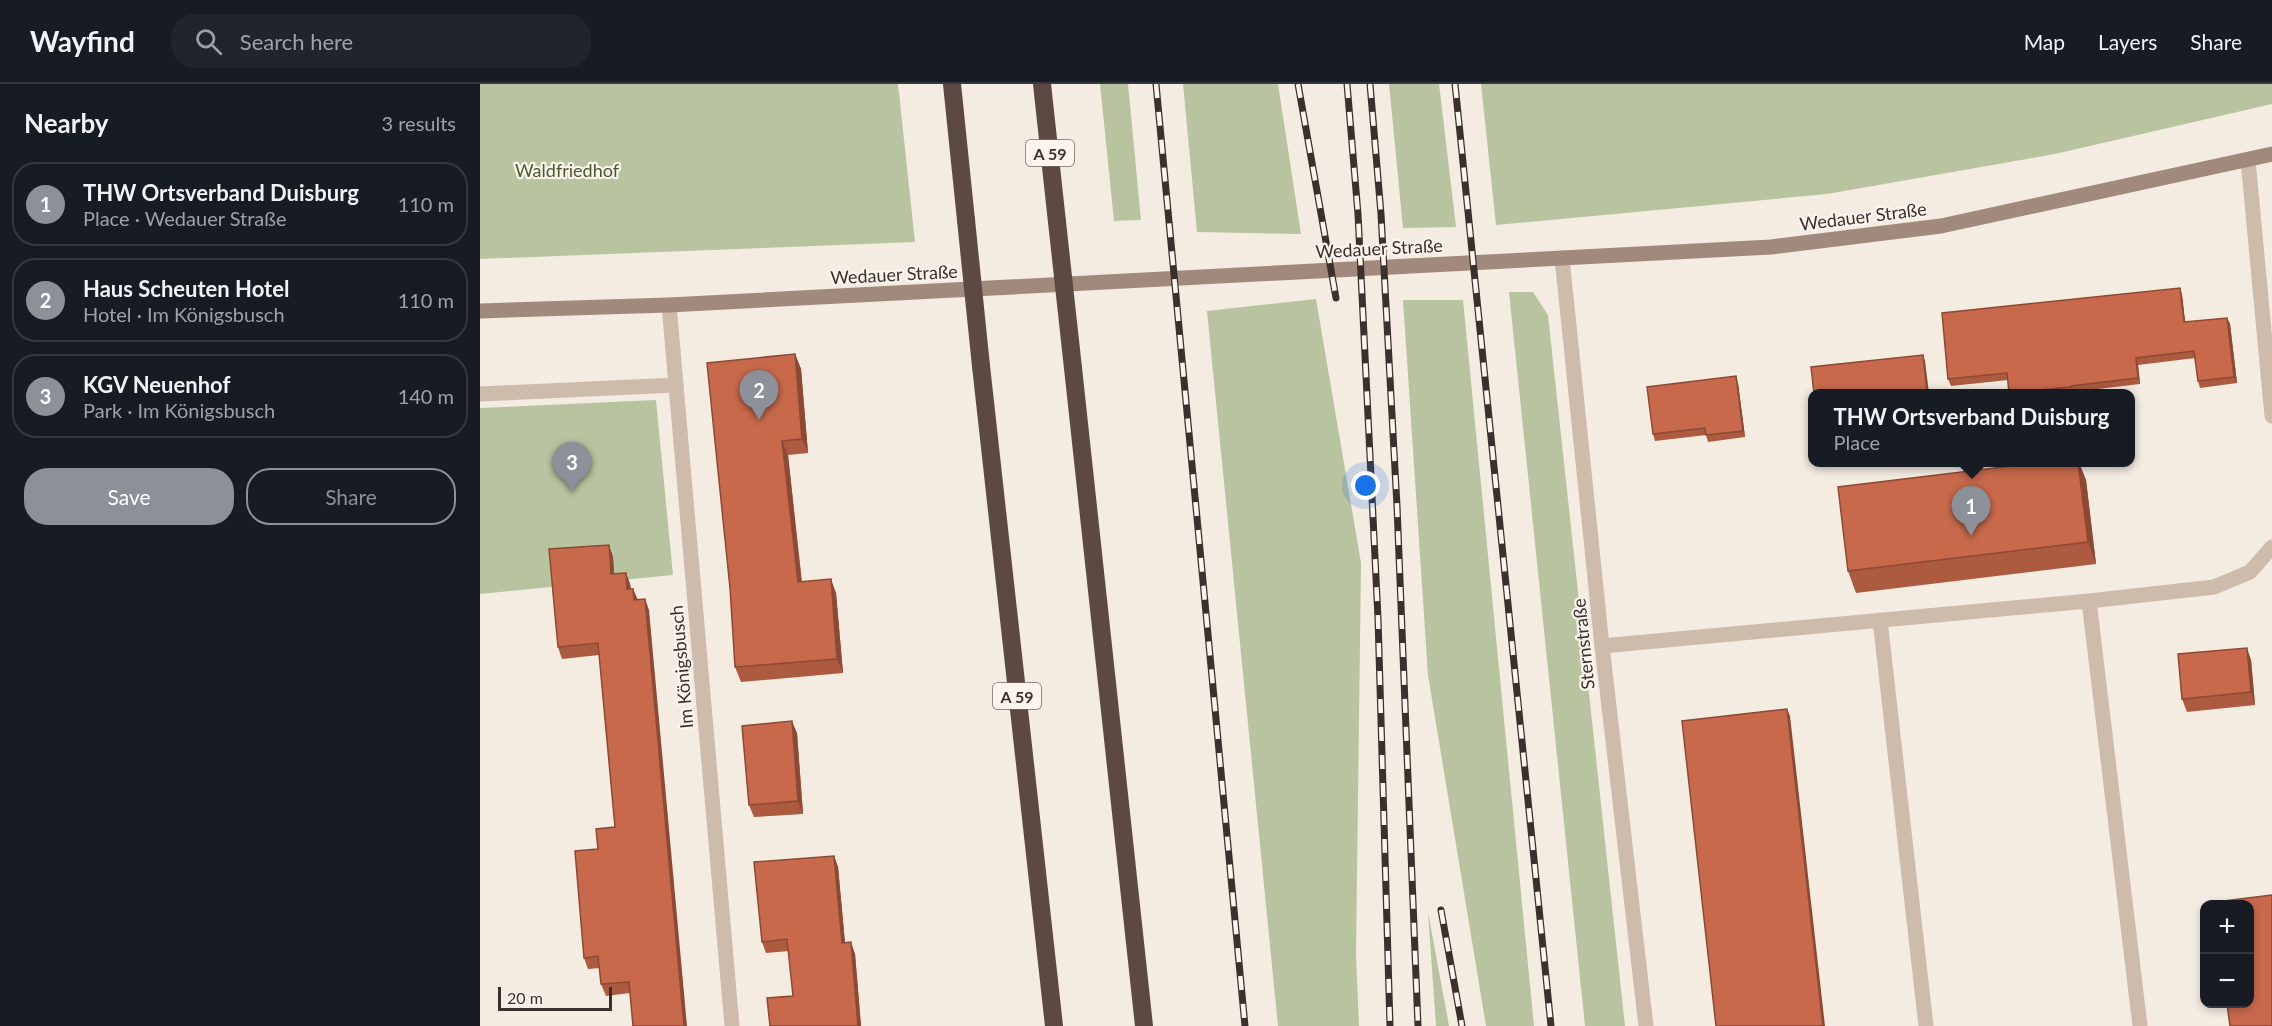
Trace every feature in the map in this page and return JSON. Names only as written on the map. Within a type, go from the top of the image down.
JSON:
[{"type":"highway","name":"A 59","points":[[952,84],[1054,1026]]},
{"type":"highway","name":"A 59","points":[[1042,84],[1144,1026]]},
{"type":"street","name":"Wedauer Straße","points":[[480,312],[669,305],[1771,247],[1941,226],[2272,154]]},
{"type":"street","points":[[2248,160],[2272,417]]},
{"type":"street","name":"Sternstraße","points":[[1562,258],[1602,646],[1646,1026]]},
{"type":"street","name":"Im Königsbusch","points":[[669,305],[732,1026]]},
{"type":"street","points":[[480,394],[676,385]]},
{"type":"street","points":[[1602,646],[2089,602],[2214,587],[2250,572],[2272,547]]},
{"type":"street","points":[[2089,602],[2140,1026]]},
{"type":"street","points":[[1880,620],[1926,1026]]},
{"type":"green space","name":"Waldfriedhof","points":[[480,84],[898,84],[915,242],[480,259]]},
{"type":"green space","points":[[1100,84],[1128,84],[1141,220],[1114,221]]},
{"type":"green space","points":[[1183,84],[1278,84],[1301,234],[1197,232]]},
{"type":"green space","points":[[1389,84],[1439,84],[1456,227],[1403,228]]},
{"type":"green space","points":[[1481,84],[2272,84],[2272,104],[2055,154],[1827,194],[1496,225]]},
{"type":"green space","points":[[1509,292],[1533,292],[1548,315],[1625,1026],[1585,1026]]},
{"type":"green space","points":[[1316,299],[1361,563],[1356,955],[1359,1026],[1278,1026],[1207,311]]},
{"type":"green space","points":[[1403,300],[1463,300],[1534,1026],[1486,1026],[1428,675]]},
{"type":"green space","points":[[656,400],[673,575],[480,594],[480,408]]},
{"type":"green space","points":[[1428,912],[1449,1026],[1436,1026]]},
{"type":"building","points":[[2180,288],[2184,322],[2227,318],[2234,377],[2198,381],[2194,351],[2136,358],[2138,378],[2071,387],[2009,389],[2007,373],[1948,379],[1942,313]]},
{"type":"building","points":[[795,354],[802,439],[782,441],[798,582],[831,579],[837,659],[735,667],[730,588],[707,363]]},
{"type":"building","points":[[1923,355],[1927,389],[1814,389],[1811,367]]},
{"type":"building","points":[[1736,376],[1743,431],[1706,435],[1705,428],[1653,434],[1647,387]]},
{"type":"building","points":[[2003,467],[2079,467],[2088,542],[1848,571],[1838,487]]},
{"type":"building","points":[[609,545],[611,574],[626,573],[627,589],[633,589],[634,600],[645,599],[684,1026],[633,1026],[629,982],[601,984],[598,956],[584,958],[575,851],[598,849],[596,829],[615,827],[598,643],[558,647],[549,549]]},
{"type":"building","points":[[2247,648],[2251,692],[2182,699],[2178,654]]},
{"type":"building","points":[[1787,709],[1823,1026],[1716,1026],[1682,721]]},
{"type":"building","points":[[792,721],[798,801],[749,805],[742,726]]},
{"type":"building","points":[[834,856],[842,943],[851,942],[858,1026],[770,1026],[767,998],[793,996],[787,939],[762,942],[754,862]]},
{"type":"building","points":[[2272,895],[2272,1026],[2230,1026],[2228,1008],[2254,1008],[2254,900],[2232,900]]},
{"type":"railway","points":[[1156,84],[1245,1026]]},
{"type":"railway","points":[[1298,84],[1336,298]]},
{"type":"railway","points":[[1347,84],[1358,214],[1378,618],[1390,1026]]},
{"type":"railway","points":[[1370,84],[1381,214],[1397,506],[1418,1026]]},
{"type":"railway","points":[[1455,84],[1551,1026]]},
{"type":"railway","points":[[1441,910],[1462,1026]]},
{"type":"place","name":"Haus Scheuten Hotel","points":[[759,420]]},
{"type":"place","name":"KGV Neuenhof","points":[[572,492]]},
{"type":"place","name":"THW Ortsverband Duisburg","points":[[1971,536]]}]
